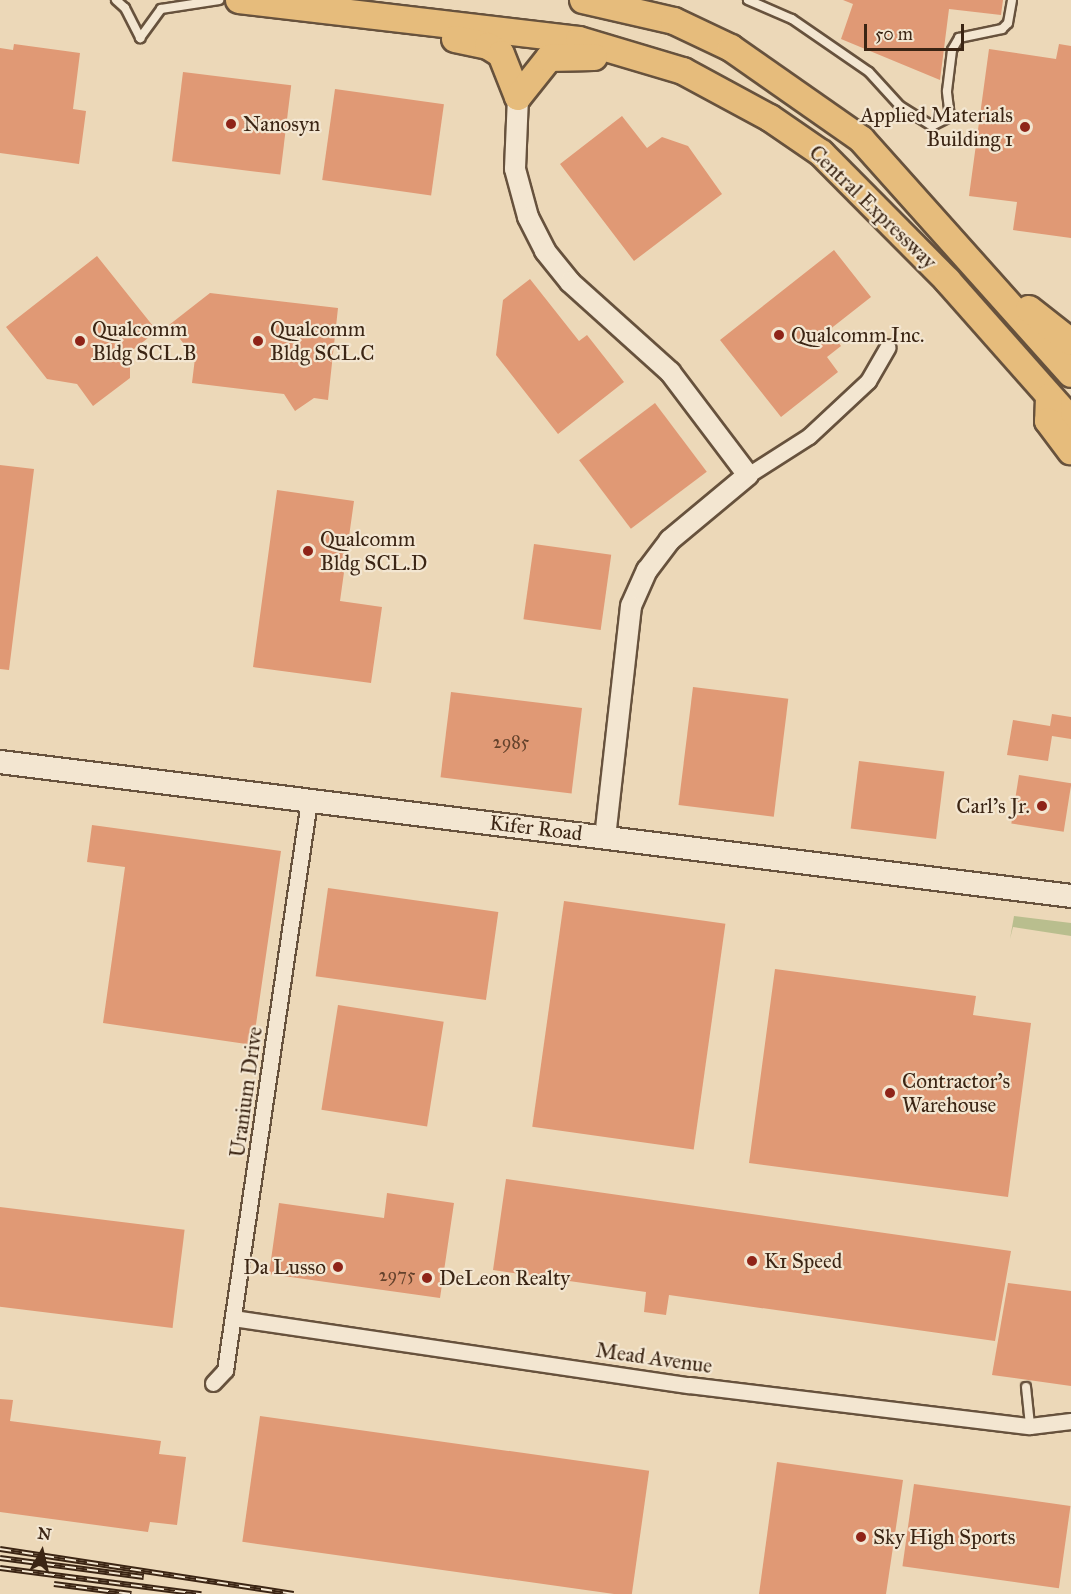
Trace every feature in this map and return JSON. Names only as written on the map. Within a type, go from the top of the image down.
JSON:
[{"type":"highway","name":"Central Expressway","points":[[239,0],[579,40],[683,71],[770,118],[821,153],[899,230],[1071,420]]},
{"type":"highway","name":"Central Expressway","points":[[583,0],[612,2],[674,21],[731,48],[861,139],[990,280],[1071,374]]},
{"type":"highway","points":[[285,5],[316,18],[488,46],[507,63],[518,97]]},
{"type":"highway","points":[[518,97],[549,58],[592,56],[630,61],[770,118]]},
{"type":"highway","points":[[990,280],[1071,342]]},
{"type":"highway","points":[[1049,397],[1048,421],[1071,451]]},
{"type":"main road","name":"Kifer Road","points":[[0,762],[1071,896]]},
{"type":"street","points":[[518,97],[515,169],[528,217],[545,251],[570,282],[665,367],[748,475]]},
{"type":"street","points":[[605,836],[631,606],[646,570],[670,540],[748,475],[809,436],[868,381],[888,347]]},
{"type":"street","name":"Uranium Drive","points":[[213,1383],[225,1370],[309,801]]},
{"type":"street","name":"Mead Avenue","points":[[233,1318],[678,1384],[1030,1426],[1071,1421]]},
{"type":"lane","points":[[116,0],[125,8],[140,39],[161,9],[219,0]]},
{"type":"lane","points":[[748,0],[792,19],[869,72],[900,106],[933,126],[950,117],[951,60],[959,38],[1002,29],[1008,23],[1012,0]]},
{"type":"lane","points":[[1026,1388],[1030,1426]]},
{"type":"green space","points":[[1014,916],[1071,923],[1071,936],[1013,927],[1010,939]]},
{"type":"building","points":[[843,0],[1003,0],[1001,15],[949,9],[940,80],[841,39],[853,4]]},
{"type":"building","points":[[14,44],[80,53],[73,109],[86,111],[79,164],[0,153],[0,48],[13,50]]},
{"type":"building","name":"Applied Materials Building 1","points":[[1059,44],[1071,46],[1071,238],[1013,230],[1017,202],[969,196],[989,49],[1056,59]]},
{"type":"building","name":"Nanosyn","points":[[183,72],[291,85],[280,175],[172,161]]},
{"type":"building","points":[[335,89],[444,104],[431,195],[322,180]]},
{"type":"building","points":[[622,116],[647,148],[662,137],[688,146],[722,194],[634,261],[560,164]]},
{"type":"building","name":"Qualcomm Inc.","points":[[834,250],[871,297],[829,330],[841,346],[827,357],[838,372],[781,417],[720,340]]},
{"type":"building","name":"Qualcomm Bldg SCL.B","points":[[97,256],[157,331],[130,352],[130,378],[93,406],[77,384],[47,379],[6,327]]},
{"type":"building","points":[[530,279],[579,341],[587,335],[624,382],[558,434],[496,355],[503,300]]},
{"type":"building","name":"Qualcomm Bldg SCL.C","points":[[210,293],[338,308],[328,400],[314,398],[295,411],[284,394],[192,383],[195,358],[169,325]]},
{"type":"building","points":[[655,403],[707,472],[631,529],[579,460]]},
{"type":"building","points":[[0,465],[34,469],[9,670],[0,669]]},
{"type":"building","name":"Qualcomm Bldg SCL.D","points":[[277,490],[354,501],[340,601],[382,607],[371,683],[253,667]]},
{"type":"building","points":[[534,544],[611,555],[601,630],[523,619]]},
{"type":"building","points":[[693,687],[788,699],[774,817],[678,805]]},
{"type":"building","points":[[451,692],[582,708],[572,793],[441,777]]},
{"type":"building","points":[[1052,714],[1071,717],[1071,739],[1052,736],[1048,761],[1007,755],[1013,720],[1050,726]]},
{"type":"building","points":[[859,761],[944,771],[936,839],[851,828]]},
{"type":"building","name":"Carl's Jr.","points":[[1019,775],[1071,783],[1064,832],[1011,823]]},
{"type":"building","points":[[92,825],[281,851],[253,1045],[103,1023],[125,867],[87,862]]},
{"type":"building","points":[[328,888],[498,912],[486,1000],[316,976]]},
{"type":"building","points":[[564,901],[725,924],[694,1149],[532,1127]]},
{"type":"building","name":"Contractor's Warehouse","points":[[775,969],[976,996],[973,1015],[1031,1023],[1008,1197],[749,1163]]},
{"type":"building","points":[[338,1005],[444,1022],[427,1126],[321,1110]]},
{"type":"building","name":"K1 Speed","points":[[506,1179],[1011,1251],[995,1341],[669,1295],[666,1315],[644,1312],[646,1292],[493,1270]]},
{"type":"building","points":[[387,1193],[454,1203],[440,1298],[269,1274],[279,1203],[384,1218]]},
{"type":"building","points":[[0,1207],[185,1230],[173,1328],[0,1307]]},
{"type":"building","points":[[1008,1283],[1071,1291],[1071,1386],[992,1375]]},
{"type":"building","points":[[0,1399],[13,1400],[10,1421],[161,1441],[159,1454],[186,1457],[177,1525],[150,1522],[148,1532],[0,1512]]},
{"type":"building","points":[[260,1416],[649,1471],[632,1594],[614,1594],[242,1542]]},
{"type":"building","points":[[777,1462],[903,1480],[886,1594],[759,1594]]},
{"type":"building","points":[[914,1484],[1070,1506],[1059,1588],[902,1566]]},
{"type":"railway","points":[[0,1549],[294,1594]]},
{"type":"railway","points":[[0,1558],[144,1577]]},
{"type":"railway","points":[[0,1568],[201,1594]]},
{"type":"railway","points":[[54,1584],[131,1594]]},
{"type":"place","name":"Nanosyn","points":[[231,124]]},
{"type":"place","name":"Applied Materials Building 1","points":[[1025,127]]},
{"type":"place","name":"Qualcomm Inc.","points":[[779,335]]},
{"type":"place","name":"Qualcomm Bldg SCL.B","points":[[80,341]]},
{"type":"place","name":"Qualcomm Bldg SCL.C","points":[[258,341]]},
{"type":"place","name":"Qualcomm Bldg SCL.D","points":[[308,551]]},
{"type":"place","name":"Carl's Jr.","points":[[1042,806]]},
{"type":"place","name":"Contractor's Warehouse","points":[[890,1093]]},
{"type":"place","name":"K1 Speed","points":[[752,1261]]},
{"type":"place","name":"Da Lusso","points":[[338,1267]]},
{"type":"place","name":"DeLeon Realty","points":[[427,1278]]},
{"type":"place","name":"Sky High Sports","points":[[861,1537]]}]
